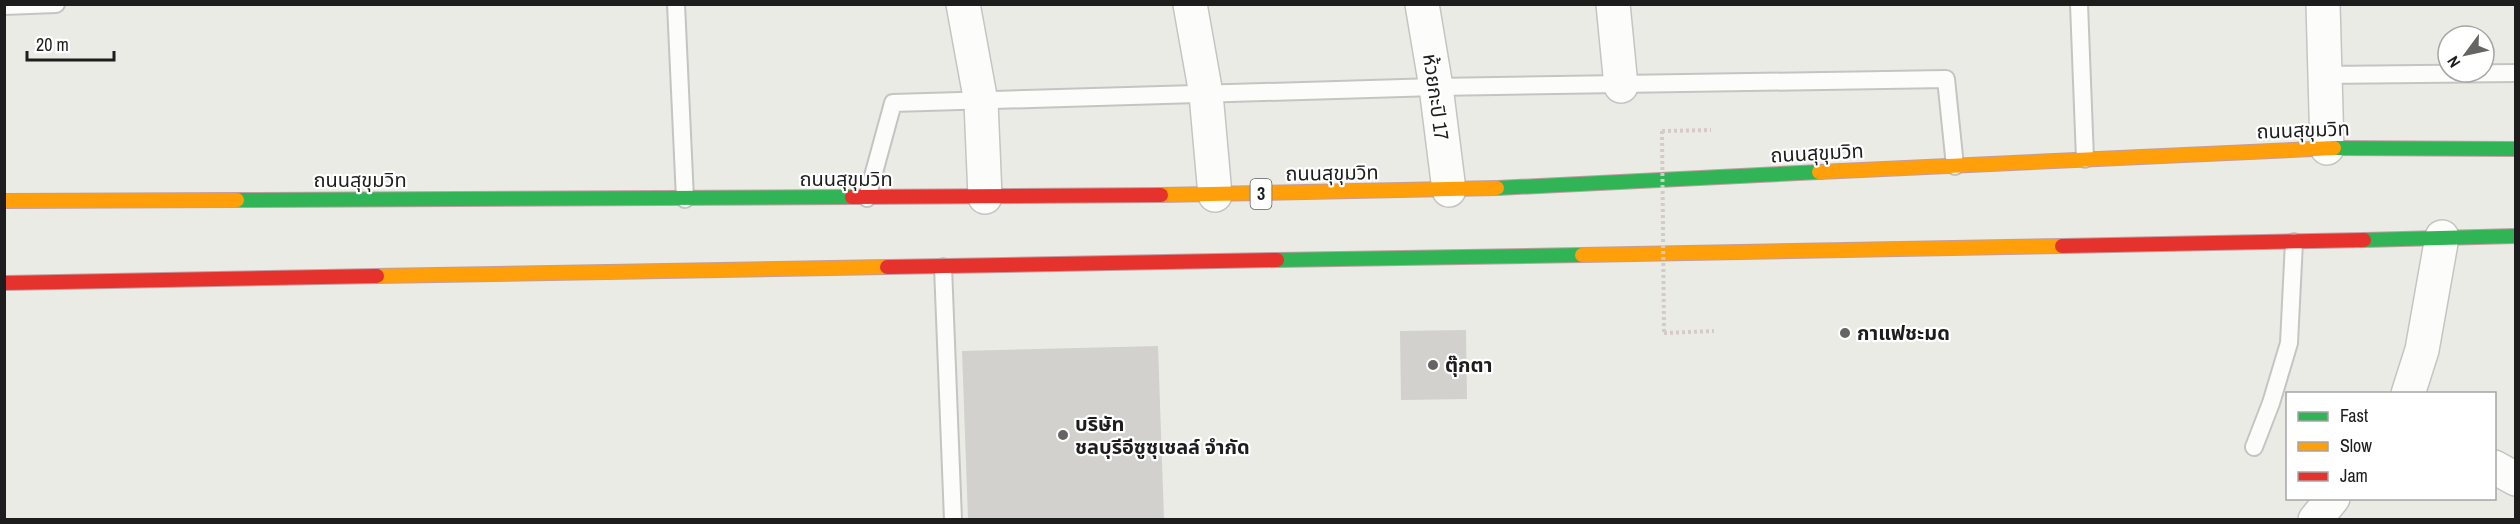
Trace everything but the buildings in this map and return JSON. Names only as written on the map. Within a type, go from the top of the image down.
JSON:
[{"type":"highway","name":"ถนนสุขุมวิท","points":[[4,201],[1215,195],[1449,190],[2327,148],[2516,149]]},
{"type":"highway","points":[[4,284],[2516,236]]},
{"type":"street","points":[[963,4],[981,102],[985,197]]},
{"type":"street","points":[[1190,4],[1206,94],[1215,195]]},
{"type":"street","name":"ห้วยกะปิ 17","points":[[1422,4],[1436,87],[1449,190]]},
{"type":"street","points":[[1612,4],[1621,86]]},
{"type":"street","points":[[2323,4],[2327,148]]},
{"type":"street","points":[[2408,392],[2422,350],[2442,237]]},
{"type":"street","points":[[2496,468],[2516,479]]},
{"type":"street","points":[[2314,519],[2331,500]]},
{"type":"lane","points":[[4,6],[56,4]]},
{"type":"lane","points":[[676,4],[685,199]]},
{"type":"lane","points":[[2079,4],[2085,159]]},
{"type":"lane","points":[[2324,75],[2516,73]]},
{"type":"lane","points":[[867,198],[893,102],[981,102],[1436,87],[1621,86],[1946,78],[1955,166]]},
{"type":"lane","points":[[2254,447],[2271,403],[2289,343],[2294,242]]},
{"type":"lane","points":[[943,267],[953,519]]},
{"type":"path","points":[[1712,130],[1662,131],[1664,333],[1714,332]]},
{"type":"traffic: fast","points":[[2334,148],[2516,149]]},
{"type":"traffic: fast","points":[[1497,188],[1819,172]]},
{"type":"traffic: fast","points":[[237,200],[852,197]]},
{"type":"traffic: fast","points":[[2364,240],[2516,236]]},
{"type":"traffic: fast","points":[[1277,260],[1582,255]]},
{"type":"traffic: slow","points":[[1819,172],[2334,148]]},
{"type":"traffic: slow","points":[[1161,195],[1497,188]]},
{"type":"traffic: slow","points":[[4,201],[237,200]]},
{"type":"traffic: slow","points":[[1582,255],[2062,246]]},
{"type":"traffic: slow","points":[[377,276],[887,267]]},
{"type":"traffic: jam","points":[[852,197],[1161,195]]},
{"type":"traffic: jam","points":[[2062,246],[2364,240]]},
{"type":"traffic: jam","points":[[887,267],[1277,260]]},
{"type":"traffic: jam","points":[[4,283],[377,276]]},
{"type":"place","name":"กาแฟชะมด","points":[[1845,333]]},
{"type":"place","name":"ตุ๊กตา","points":[[1433,365]]},
{"type":"place","name":"บริษัท ชลบุรีอีซูซุเชลล์ จำกัด","points":[[1063,435]]}]
